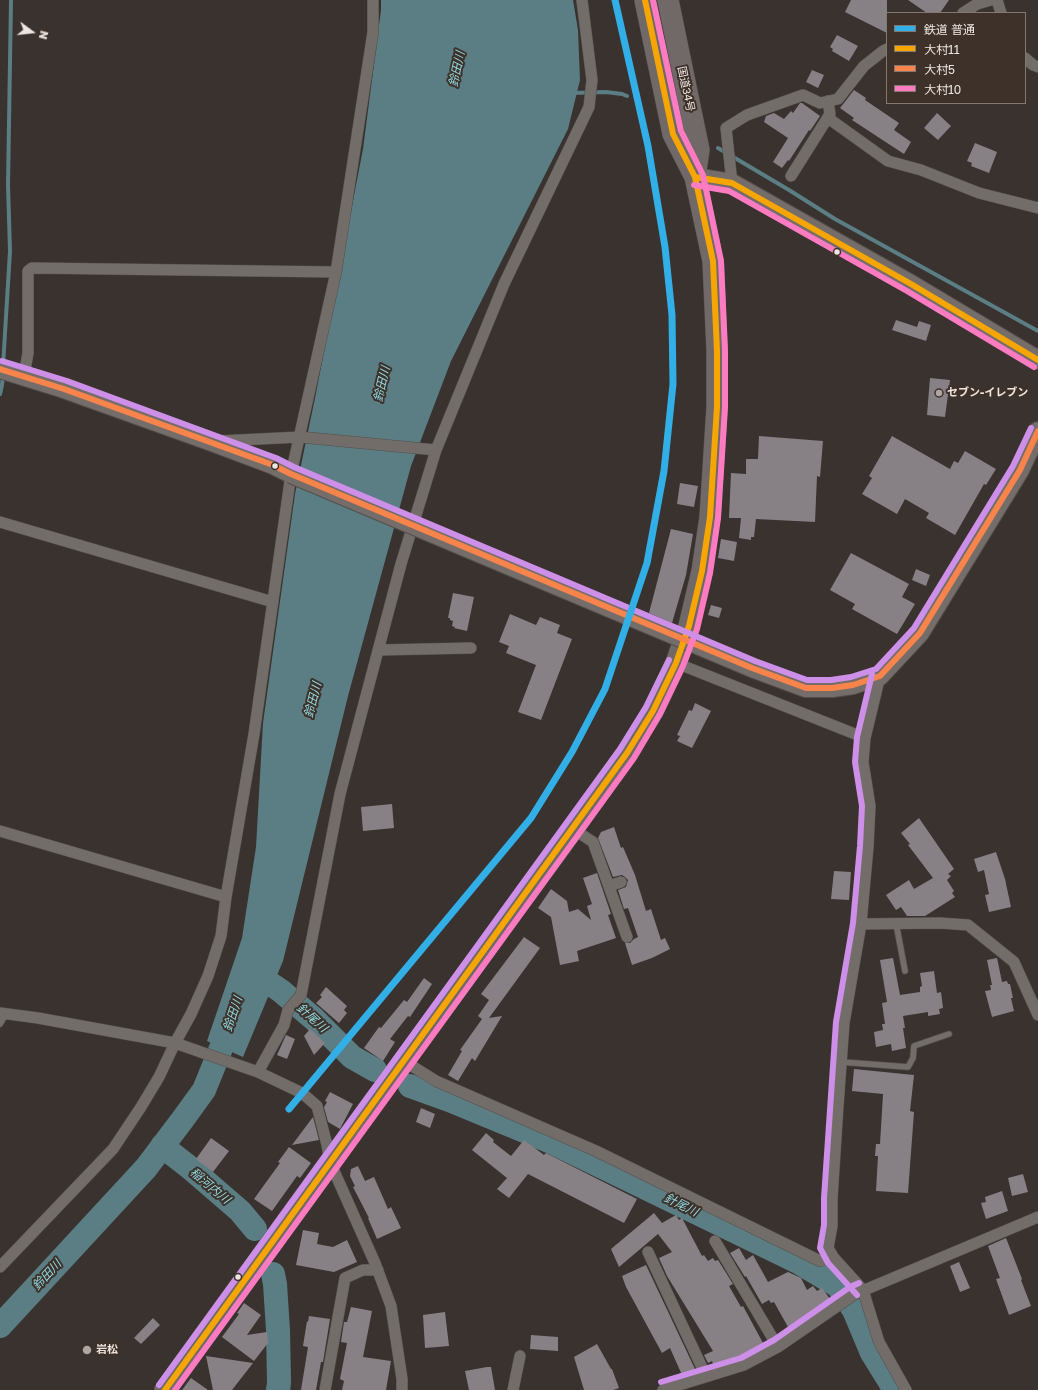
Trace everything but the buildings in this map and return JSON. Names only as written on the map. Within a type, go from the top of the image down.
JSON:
[{"type":"highway","name":"国道34号","points":[[165,1390],[574,829],[627,753],[650,717],[676,663],[689,626],[703,563],[710,517],[717,407],[717,351],[713,261],[695,178],[673,134],[645,0]]},
{"type":"highway","name":"国道34号","points":[[668,0],[699,150],[695,178]]},
{"type":"main road","points":[[695,178],[732,175],[1038,360]]},
{"type":"main road","points":[[12,373],[64,389],[273,465],[291,474],[752,668],[806,688],[832,688],[854,684],[880,676],[920,633],[1020,470],[1038,431]]},
{"type":"street","points":[[0,1267],[113,1149],[141,1107],[178,1044],[208,976],[221,936],[226,896],[254,734],[274,602],[291,474],[304,438],[336,272],[373,32],[373,0]]},
{"type":"street","points":[[256,1071],[284,1024],[288,1010],[301,995],[340,794],[401,564],[436,450],[504,284],[589,107],[591,100],[592,80],[582,0]]},
{"type":"street","points":[[965,12],[977,4],[991,0]]},
{"type":"street","points":[[997,0],[1001,12]]},
{"type":"street","points":[[732,175],[726,128],[747,115],[803,95],[820,103],[838,99],[864,66],[886,50]]},
{"type":"street","points":[[1026,59],[1038,67]]},
{"type":"street","points":[[792,176],[830,114],[828,101]]},
{"type":"street","points":[[828,118],[888,161],[921,170],[979,193],[1038,208]]},
{"type":"street","points":[[12,373],[28,353],[28,271],[32,268],[336,272]]},
{"type":"street","points":[[212,442],[304,438],[436,450]]},
{"type":"street","points":[[0,522],[274,602]]},
{"type":"street","points":[[378,650],[471,648]]},
{"type":"street","points":[[676,663],[865,738]]},
{"type":"street","points":[[880,676],[865,738],[863,762],[870,806],[861,924],[844,1023],[832,1226],[828,1248],[859,1292],[879,1342],[906,1390]]},
{"type":"street","points":[[574,829],[593,842],[627,937]]},
{"type":"street","points":[[0,831],[226,896]]},
{"type":"street","points":[[609,886],[621,882]]},
{"type":"street","points":[[861,924],[940,923],[968,925],[1014,962],[1038,1015]]},
{"type":"street","points":[[3,1014],[38,1018],[178,1044],[256,1071],[302,1094],[317,1106],[328,1145],[330,1162],[378,1270],[391,1306],[402,1379],[402,1390]]},
{"type":"street","points":[[404,1061],[436,1081],[596,1151],[820,1261],[834,1258]]},
{"type":"street","points":[[663,1390],[744,1365],[778,1347],[859,1292],[1038,1217]]},
{"type":"street","points":[[715,1241],[778,1347]]},
{"type":"street","points":[[648,1252],[706,1376]]},
{"type":"street","points":[[325,1390],[345,1278],[362,1270],[378,1270]]},
{"type":"street","points":[[513,1390],[520,1356]]},
{"type":"lane","points":[[896,923],[905,971]]},
{"type":"lane","points":[[0,1024],[3,1014]]},
{"type":"lane","points":[[841,1062],[908,1066],[913,1058],[914,1046],[949,1034]]},
{"type":"water","points":[[381,0],[573,0],[578,30],[580,80],[568,129],[451,361],[411,466],[348,696],[283,961],[243,1057],[207,1041],[242,938],[256,847],[263,723],[295,494],[363,149]]},
{"type":"waterway","points":[[3,366],[10,251],[8,185],[11,0]]},
{"type":"waterway","points":[[572,93],[606,92],[627,96]]},
{"type":"waterway","points":[[718,148],[835,219],[1038,331]]},
{"type":"waterway","points":[[0,394],[3,375]]},
{"type":"waterway","name":"針尾川","points":[[247,968],[281,991],[314,1019],[352,1057],[375,1070]]},
{"type":"waterway","name":"鈴田川","points":[[0,1326],[146,1168],[183,1119],[204,1090],[233,1016]]},
{"type":"waterway","name":"針尾川","points":[[410,1086],[449,1100],[551,1142],[798,1262],[838,1286],[854,1310],[872,1353],[895,1390]]},
{"type":"waterway","name":"稲河内川","points":[[162,1146],[240,1211],[255,1229]]},
{"type":"waterway","name":"稲河内川","points":[[273,1274],[278,1330],[278,1390]]},
{"type":"rail line","name":"普通","points":[[289,1109],[531,818],[572,752],[605,689],[647,563],[664,471],[673,384],[672,315],[665,247],[648,146],[615,0]]},
{"type":"transit line","name":"大村11","points":[[165,1390],[627,753],[653,711],[676,663],[689,626],[702,571],[710,517],[717,407],[717,351],[713,261],[695,177],[673,134],[645,0]]},
{"type":"transit line","name":"大村10","points":[[175,1390],[634,758],[660,714],[683,666],[697,629],[710,573],[718,518],[725,407],[725,351],[721,261],[703,175],[681,131],[653,0]]},
{"type":"transit line","name":"大村11","points":[[695,177],[732,183],[911,284],[1038,360]]},
{"type":"transit line","name":"大村10","points":[[694,185],[729,191],[907,291],[1034,367]]},
{"type":"transit line","points":[[2,361],[67,381],[276,458],[294,467],[755,661],[807,680],[831,680],[851,677],[876,669],[914,628],[1013,466],[1031,428]]},
{"type":"transit line","name":"大村5","points":[[0,369],[64,389],[273,465],[291,474],[752,668],[806,688],[832,688],[853,685],[880,676],[920,633],[1020,470],[1038,431]]},
{"type":"transit line","points":[[159,1385],[620,749],[646,707],[669,660]]},
{"type":"transit line","points":[[857,1295],[828,1263],[820,1248],[824,1225],[824,1198],[836,1022],[853,923],[860,846],[862,806],[855,762],[857,737],[872,674]]},
{"type":"transit line","points":[[661,1382],[741,1358],[774,1340],[850,1287],[859,1283]]},
{"type":"place","name":"セブン-イレブン","points":[[939,393]]},
{"type":"place","name":"岩松","points":[[87,1350]]}]
